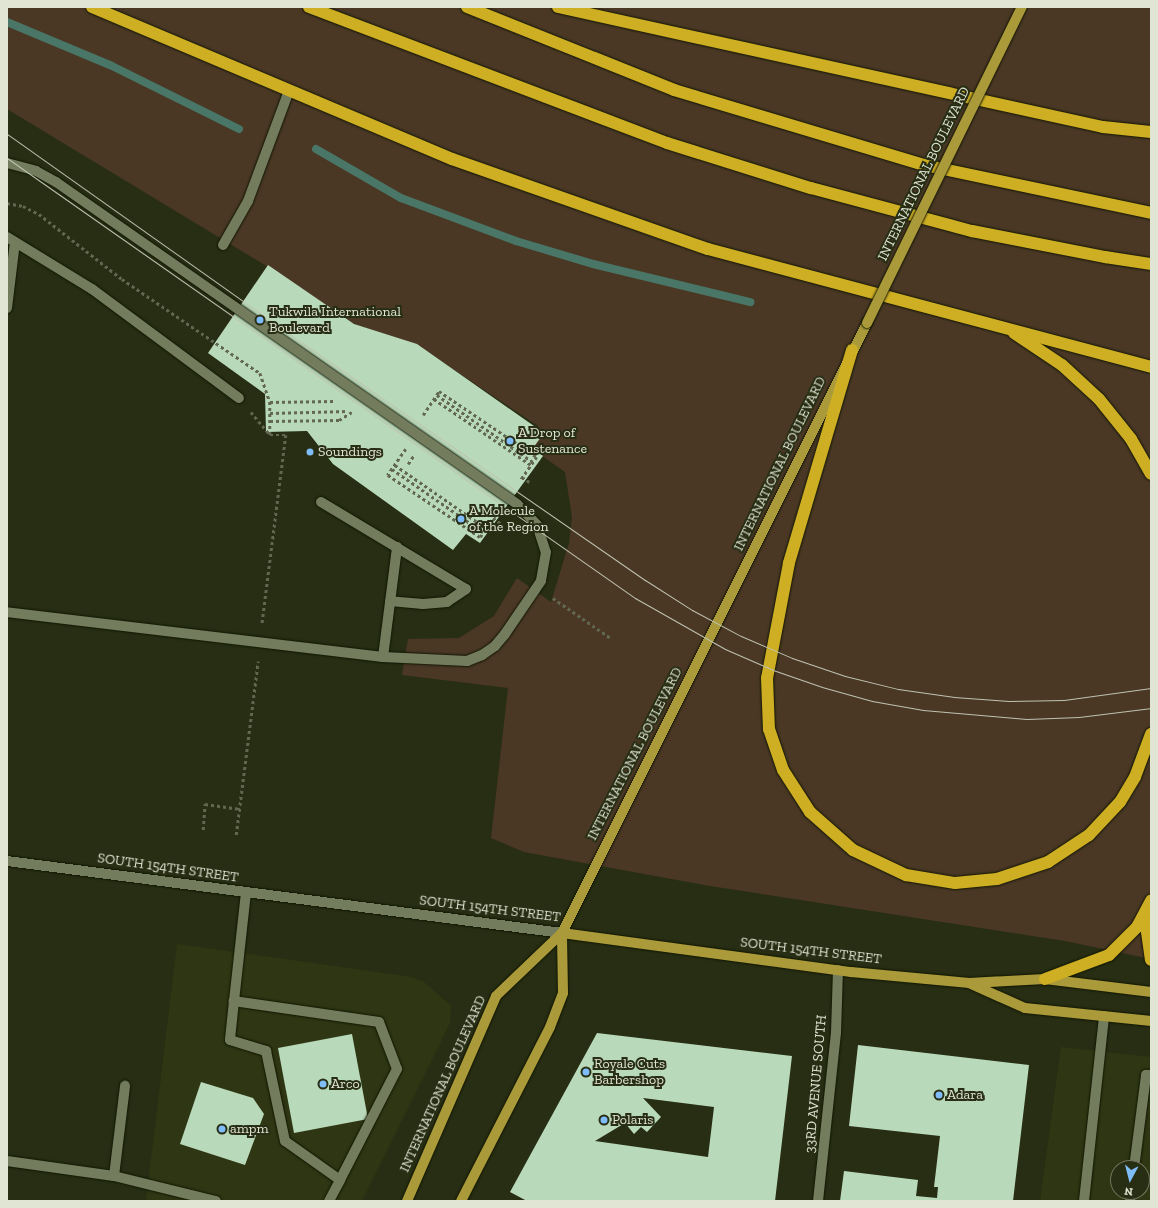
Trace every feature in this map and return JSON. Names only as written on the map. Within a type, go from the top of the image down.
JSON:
[{"type":"highway","points":[[92,7],[452,159],[708,249],[1151,367]]},
{"type":"highway","points":[[308,7],[667,143],[811,188],[972,231],[1104,257],[1151,264]]},
{"type":"highway","points":[[466,7],[689,94],[924,165],[1151,214]]},
{"type":"highway","points":[[558,7],[1103,128],[1151,132]]},
{"type":"highway","points":[[1004,327],[1062,365],[1099,399],[1131,439],[1151,474]]},
{"type":"highway","points":[[852,350],[789,563],[767,678],[769,729],[783,770],[810,812],[853,850],[906,875],[955,883],[997,879],[1048,862],[1089,835],[1120,802],[1135,777],[1151,734]]},
{"type":"highway","points":[[1151,900],[1148,932],[1151,960]]},
{"type":"highway","points":[[1045,979],[1109,955],[1137,927],[1151,900]]},
{"type":"main road","name":"INTERNATIONAL BOULEVARD","points":[[407,1201],[496,996],[562,933],[1022,7]]},
{"type":"main road","name":"INTERNATIONAL BOULEVARD","points":[[461,1201],[550,1027],[563,993],[562,933]]},
{"type":"main road","name":"SOUTH 154TH STREET","points":[[562,933],[838,970],[969,984],[1045,979],[1151,992]]},
{"type":"main road","name":"SOUTH 154TH STREET","points":[[969,984],[1025,1008],[1151,1021]]},
{"type":"street","points":[[223,245],[248,200],[289,91]]},
{"type":"street","points":[[7,163],[36,171],[56,182],[517,504],[537,525],[546,552],[541,581],[495,646],[482,655],[467,660],[383,657],[7,612]]},
{"type":"street","points":[[7,308],[11,239],[92,289],[240,398]]},
{"type":"street","points":[[321,502],[466,589],[448,602],[423,604],[390,601]]},
{"type":"street","points":[[383,657],[397,547]]},
{"type":"street","name":"SOUTH 154TH STREET","points":[[7,861],[562,933]]},
{"type":"street","points":[[246,893],[230,1040],[266,1051],[285,1141],[340,1180]]},
{"type":"street","name":"33RD AVENUE SOUTH","points":[[818,1201],[836,1033],[838,970]]},
{"type":"street","points":[[234,1001],[379,1022],[397,1069],[329,1201]]},
{"type":"street","points":[[1084,1201],[1104,1016]]},
{"type":"street","points":[[1135,1160],[1146,1075],[1151,1075]]},
{"type":"street","points":[[114,1176],[125,1086]]},
{"type":"street","points":[[7,1161],[114,1176],[216,1201]]},
{"type":"path","points":[[7,203],[23,206],[39,214],[122,279],[260,373],[270,402],[270,435]]},
{"type":"path","points":[[421,418],[439,391],[537,457]]},
{"type":"path","points":[[437,394],[533,462]]},
{"type":"path","points":[[240,398],[270,435]]},
{"type":"path","points":[[434,398],[531,465]]},
{"type":"path","points":[[270,402],[339,401]]},
{"type":"path","points":[[270,413],[340,411]]},
{"type":"path","points":[[270,421],[339,420]]},
{"type":"path","points":[[262,624],[286,435],[270,435]]},
{"type":"path","points":[[408,446],[388,475],[480,537]]},
{"type":"path","points":[[408,464],[416,452]]},
{"type":"path","points":[[395,465],[486,528]]},
{"type":"path","points":[[392,469],[483,532]]},
{"type":"path","points":[[551,596],[612,639]]},
{"type":"path","points":[[236,835],[258,660]]},
{"type":"path","points":[[203,830],[205,804],[239,809]]},
{"type":"shaded area","points":[[7,7],[1151,7],[1151,959],[1065,941],[710,886],[524,852],[491,838],[508,688],[402,675],[408,639],[459,638],[494,616],[517,578],[551,602],[569,543],[572,517],[565,472],[525,444],[538,426],[417,345],[355,325],[268,267],[7,109]]},
{"type":"shaded area","points":[[177,944],[412,977],[424,982],[451,1006],[450,1023],[362,1201],[146,1201]]},
{"type":"shaded area","points":[[1061,1047],[1151,1057],[1151,1201],[1040,1201]]},
{"type":"building","points":[[268,265],[354,324],[417,344],[544,433],[533,448],[543,456],[480,543],[466,534],[453,550],[333,464],[307,431],[266,432],[265,394],[208,353]]},
{"type":"building","name":"Polaris","points":[[597,1033],[792,1056],[775,1201],[527,1201],[510,1192]],"holes":[[[643,1098],[714,1107],[708,1157],[595,1141],[625,1123],[634,1134],[641,1127],[647,1132],[661,1117]]]},
{"type":"building","name":"Arco","points":[[352,1034],[368,1119],[294,1133],[278,1048]]},
{"type":"building","name":"Adara","points":[[858,1045],[1029,1065],[1013,1201],[840,1201],[844,1171],[918,1180],[916,1196],[937,1198],[938,1187],[934,1187],[940,1136],[849,1126]]},
{"type":"building","name":"ampm","points":[[201,1082],[253,1098],[264,1114],[245,1165],[180,1144]]},
{"type":"waterway","points":[[7,22],[110,65],[239,129]]},
{"type":"waterway","points":[[316,149],[401,198],[516,241],[593,264],[750,302]]},
{"type":"tram line","points":[[7,134],[304,344],[645,580],[692,610],[741,636],[792,658],[845,676],[898,689],[954,697],[1009,701],[1064,700],[1151,688]]},
{"type":"tram line","points":[[7,158],[635,598],[725,649],[773,670],[822,687],[872,701],[923,710],[1027,719],[1079,717],[1151,708]]},
{"type":"place","name":"Tukwila International Boulevard","points":[[260,320]]},
{"type":"place","name":"A Drop of Sustenance","points":[[510,441]]},
{"type":"place","name":"Soundings","points":[[310,452]]},
{"type":"place","name":"A Molecule of the Region","points":[[461,519]]},
{"type":"place","name":"Royale Cuts Barbershop","points":[[586,1072]]},
{"type":"place","name":"Arco","points":[[323,1084]]},
{"type":"place","name":"Adara","points":[[939,1095]]},
{"type":"place","name":"Polaris","points":[[604,1120]]},
{"type":"place","name":"ampm","points":[[222,1129]]}]
